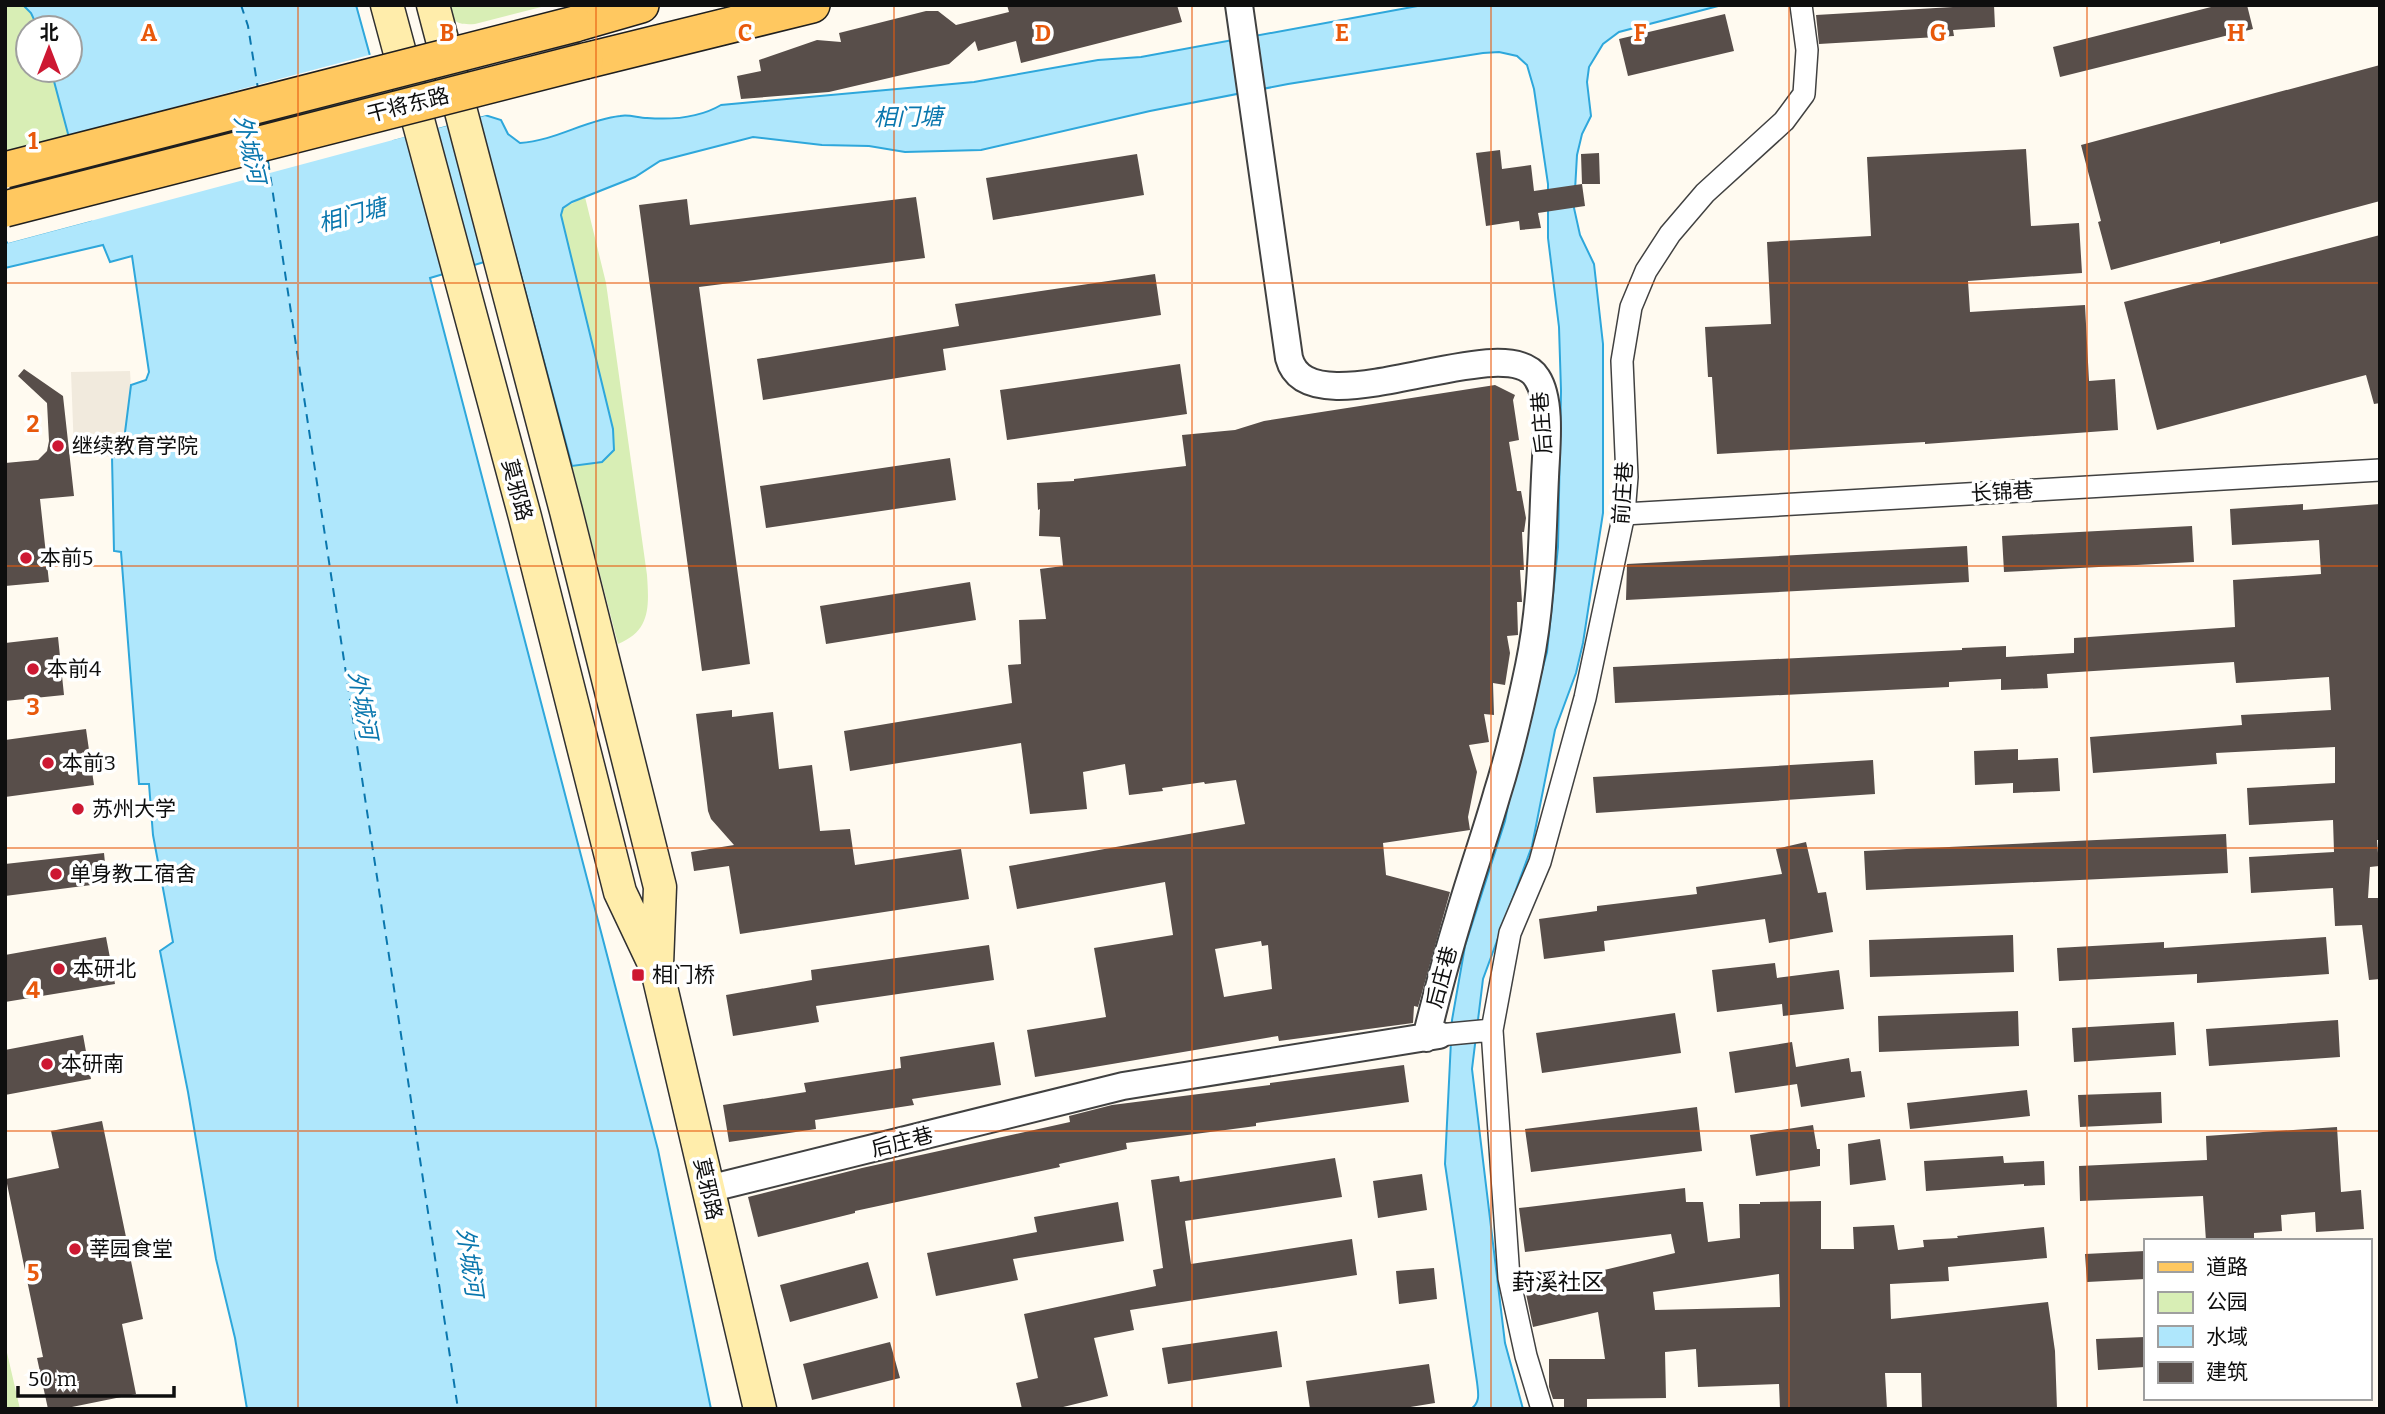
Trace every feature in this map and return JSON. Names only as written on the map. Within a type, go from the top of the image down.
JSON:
[{"type":"main road","name":"莫邪路","points":[[387,5],[524,517],[620,892],[657,970],[760,1409]]},
{"type":"main road","name":"莫邪路","points":[[433,5],[566,511],[660,887],[657,970]]},
{"type":"main road","name":"干将东路","points":[[5,170],[641,5]]},
{"type":"main road","name":"干将东路","points":[[5,209],[813,5]]},
{"type":"street","name":"前庄巷","points":[[1542,1409],[1526,1356],[1509,1278],[1492,1030],[1510,933],[1540,862],[1585,698],[1624,514],[1627,477],[1622,361],[1631,307],[1656,253],[1677,225],[1705,193],[1784,121],[1804,94],[1807,50],[1801,5]]},
{"type":"street","name":"后庄巷","points":[[1240,17],[1289,358],[1293,370],[1313,384],[1342,387],[1443,370],[1513,363],[1535,374],[1544,389],[1546,446],[1542,551],[1530,665],[1498,792],[1458,919],[1432,1037]]},
{"type":"street","name":"长锦巷","points":[[1624,514],[2380,470]]},
{"type":"street","name":"后庄巷","points":[[708,1189],[1123,1086],[1492,1030]]},
{"type":"green space","points":[[5,5],[23,5],[31,14],[14,14],[14,84],[55,84],[70,135],[5,152]]},
{"type":"green space","points":[[444,5],[549,5],[468,24],[456,21]]},
{"type":"green space","points":[[585,197],[606,283],[647,575],[646,616],[637,632],[618,644],[572,466],[602,462],[613,429],[561,216],[563,208]]},
{"type":"green space","points":[[5,1344],[20,1409],[5,1409]]},
{"type":"shaded area","points":[[130,371],[131,388],[122,456],[74,452],[71,372]]},
{"type":"water","points":[[23,5],[356,5],[393,139],[485,115],[501,120],[508,134],[520,143],[545,139],[620,116],[676,118],[704,113],[721,105],[974,82],[1098,60],[1141,57],[1423,5],[1722,5],[1619,32],[1603,44],[1589,67],[1587,82],[1591,116],[1582,134],[1577,155],[1574,208],[1580,235],[1594,264],[1603,344],[1603,513],[1576,673],[1555,730],[1532,846],[1483,979],[1472,1069],[1505,1343],[1523,1409],[1471,1409],[1478,1400],[1478,1389],[1445,1164],[1452,1020],[1465,946],[1505,821],[1515,769],[1547,652],[1558,547],[1561,391],[1559,327],[1548,238],[1548,184],[1534,89],[1527,65],[1517,56],[1499,52],[1483,53],[1288,84],[1150,111],[981,150],[905,152],[869,146],[822,145],[753,137],[660,161],[635,177],[572,202],[563,208],[561,215],[613,429],[614,450],[602,462],[572,466],[515,253],[430,278],[658,1150],[711,1409],[247,1409],[235,1338],[216,1259],[188,1092],[160,951],[173,942],[153,835],[149,784],[139,784],[121,552],[114,551],[112,457],[122,456],[131,385],[146,380],[149,372],[132,256],[110,262],[103,245],[5,268],[5,243],[91,220],[55,84],[84,84],[84,14],[31,13]]},
{"type":"pier","points":[[373,54],[396,135],[484,112],[490,114],[8,243],[7,239],[87,218],[66,136]]},
{"type":"building","points":[[1007,5],[1177,5],[1182,22],[1021,63],[1016,41],[978,51],[975,41],[949,64],[829,92],[741,99],[737,76],[761,71],[759,60],[817,40],[841,42],[839,33],[926,11],[938,11],[956,25],[1009,12]]},
{"type":"building","points":[[1953,5],[1994,5],[1995,27],[1953,30],[1954,36],[1819,44],[1816,15]]},
{"type":"building","points":[[2219,5],[2247,5],[2253,29],[2060,77],[2053,47]]},
{"type":"building","points":[[1725,14],[1734,51],[1628,76],[1619,39]]},
{"type":"building","points":[[2380,65],[2380,201],[2111,270],[2081,145]]},
{"type":"building","points":[[2026,149],[2031,226],[2079,223],[2082,273],[1968,281],[1970,312],[2085,305],[2089,381],[2115,379],[2118,430],[1925,444],[1717,454],[1712,377],[1708,377],[1705,327],[1771,324],[1767,242],[1871,236],[1867,157]]},
{"type":"building","points":[[1500,150],[1502,169],[1531,165],[1534,191],[1582,184],[1585,206],[1538,213],[1541,228],[1520,230],[1519,221],[1486,226],[1476,153]]},
{"type":"building","points":[[1599,153],[1600,184],[1582,184],[1581,154]]},
{"type":"building","points":[[1137,154],[1144,195],[993,220],[986,178]]},
{"type":"building","points":[[916,197],[925,258],[699,287],[750,664],[702,671],[639,205],[687,199],[690,225]]},
{"type":"building","points":[[2380,235],[2380,403],[2374,404],[2366,375],[2157,430],[2124,302]]},
{"type":"building","points":[[1155,274],[1161,315],[943,349],[946,370],[763,400],[757,359],[959,326],[955,304]]},
{"type":"building","points":[[1180,364],[1187,414],[1007,440],[1000,390]]},
{"type":"building","points":[[24,369],[63,396],[74,496],[40,499],[49,582],[5,586],[5,463],[38,460],[47,451],[49,441],[47,403],[18,376]]},
{"type":"building","points":[[1495,385],[1515,395],[1513,400],[1519,440],[1509,442],[1517,491],[1521,491],[1526,518],[1522,532],[1524,570],[1520,570],[1522,602],[1517,602],[1518,635],[1507,636],[1510,653],[1505,685],[1493,683],[1494,715],[1484,714],[1489,742],[1469,745],[1477,772],[1468,817],[1470,830],[1383,843],[1386,875],[1450,892],[1418,1007],[1414,1006],[1413,1023],[1279,1041],[1278,1036],[1035,1077],[1027,1030],[1106,1017],[1094,948],[1173,935],[1165,882],[1017,909],[1009,866],[1245,824],[1236,780],[1204,782],[1129,795],[1125,764],[1083,772],[1087,809],[1030,814],[1021,743],[850,771],[844,731],[1012,703],[1008,665],[1021,664],[1019,620],[1046,619],[1040,569],[1063,566],[1060,537],[1039,536],[1037,483],[1074,481],[1186,466],[1182,435],[1235,430],[1264,421]],"holes":[[[1261,941],[1262,946],[1268,945],[1272,989],[1224,997],[1215,949]]]},
{"type":"building","points":[[950,458],[956,500],[766,528],[760,486]]},
{"type":"building","points":[[2303,504],[2303,510],[2380,504],[2380,840],[2377,840],[2379,866],[2370,867],[2368,898],[2379,898],[2380,979],[2369,980],[2362,925],[2335,926],[2333,888],[2251,893],[2249,857],[2334,852],[2333,820],[2249,825],[2247,788],[2335,783],[2335,747],[2216,753],[2217,764],[2093,773],[2090,737],[2242,725],[2241,715],[2331,710],[2329,677],[2236,683],[2234,662],[2047,674],[2048,688],[2001,690],[2001,679],[1949,682],[1949,687],[1615,703],[1613,667],[2006,646],[2006,657],[2074,653],[2074,638],[2235,627],[2233,580],[2321,574],[2319,540],[2232,545],[2230,509]]},
{"type":"building","points":[[2192,526],[2194,562],[2004,572],[2002,536]]},
{"type":"building","points":[[1967,546],[1969,582],[1626,600],[1627,564]]},
{"type":"building","points":[[970,582],[976,620],[826,644],[820,606]]},
{"type":"building","name":"本前4","points":[[58,637],[64,695],[5,701],[5,643]]},
{"type":"building","points":[[732,710],[732,717],[773,712],[779,769],[812,765],[820,831],[850,829],[855,865],[961,849],[969,899],[740,934],[729,866],[694,871],[691,852],[734,845],[711,819],[708,811],[696,714]]},
{"type":"building","name":"本前3","points":[[86,729],[94,785],[5,797],[5,740]]},
{"type":"building","points":[[2018,749],[2018,760],[2058,758],[2060,791],[2013,793],[2013,783],[1975,785],[1974,751]]},
{"type":"building","points":[[1873,760],[1875,794],[1596,813],[1593,777]]},
{"type":"building","points":[[2226,834],[2228,873],[1866,890],[1864,851]]},
{"type":"building","points":[[1806,842],[1818,893],[1826,892],[1833,932],[1769,943],[1765,919],[1604,941],[1605,951],[1544,959],[1539,919],[1597,911],[1597,906],[1697,894],[1696,887],[1782,874],[1776,849]]},
{"type":"building","name":"单身教工宿舍","points":[[104,853],[107,883],[5,896],[5,864]]},
{"type":"building","points":[[2013,935],[2014,972],[1870,977],[1869,940]]},
{"type":"building","name":"本研北","points":[[106,937],[115,984],[5,1002],[5,955]]},
{"type":"building","points":[[2326,937],[2329,974],[2197,983],[2197,974],[2059,981],[2057,948],[2164,942],[2164,948]]},
{"type":"building","points":[[989,945],[994,980],[816,1006],[819,1022],[733,1036],[726,995],[812,980],[811,970]]},
{"type":"building","points":[[1775,963],[1777,978],[1839,970],[1844,1009],[1783,1016],[1782,1004],[1717,1012],[1712,970]]},
{"type":"building","points":[[2018,1011],[2019,1046],[1879,1052],[1878,1016]]},
{"type":"building","points":[[1675,1013],[1681,1053],[1542,1073],[1536,1033]]},
{"type":"building","points":[[2338,1020],[2340,1057],[2209,1066],[2206,1029]]},
{"type":"building","points":[[2174,1022],[2176,1055],[2074,1062],[2072,1028]]},
{"type":"building","name":"本研南","points":[[83,1035],[91,1079],[5,1095],[5,1050]]},
{"type":"building","points":[[994,1042],[1001,1085],[912,1099],[914,1105],[815,1120],[816,1129],[729,1142],[723,1105],[806,1092],[804,1083],[901,1068],[900,1057]]},
{"type":"building","points":[[1792,1042],[1796,1067],[1849,1058],[1851,1072],[1861,1071],[1865,1097],[1801,1107],[1797,1084],[1735,1093],[1729,1052]]},
{"type":"building","points":[[1404,1065],[1409,1102],[1126,1143],[1127,1149],[1059,1164],[1060,1167],[855,1211],[758,1237],[748,1197],[862,1168],[1070,1122],[1069,1116],[1112,1105]]},
{"type":"building","points":[[2027,1090],[2030,1116],[1910,1129],[1907,1103]]},
{"type":"building","points":[[2161,1092],[2162,1123],[2080,1127],[2078,1095]]},
{"type":"building","points":[[1697,1107],[1702,1151],[1531,1172],[1525,1129]]},
{"type":"building","name":"莘园食堂","points":[[102,1121],[143,1319],[122,1324],[136,1394],[62,1409],[48,1409],[37,1358],[43,1357],[6,1179],[59,1168],[51,1131]]},
{"type":"building","points":[[1813,1125],[1817,1149],[1820,1149],[1820,1166],[1756,1176],[1750,1135]]},
{"type":"building","points":[[2337,1127],[2341,1192],[2361,1190],[2364,1229],[2316,1232],[2315,1212],[2281,1215],[2282,1231],[2254,1233],[2254,1239],[2206,1239],[2203,1196],[2080,1201],[2079,1166],[2207,1160],[2206,1136]]},
{"type":"building","points":[[1880,1139],[1886,1180],[1850,1185],[1848,1144]]},
{"type":"building","points":[[2003,1156],[2004,1163],[2044,1161],[2045,1185],[1926,1191],[1924,1161]]},
{"type":"building","points":[[1335,1158],[1342,1197],[1185,1221],[1191,1264],[1352,1239],[1357,1275],[1130,1310],[1134,1330],[1094,1338],[1108,1396],[1055,1409],[1022,1409],[1016,1383],[1038,1378],[1024,1314],[1156,1286],[1153,1270],[1163,1268],[1151,1180],[1179,1176],[1180,1182]]},
{"type":"building","points":[[1422,1174],[1427,1210],[1378,1218],[1373,1181]]},
{"type":"building","points":[[1685,1188],[1686,1202],[1703,1202],[1708,1242],[1740,1238],[1739,1204],[1821,1201],[1821,1249],[1854,1249],[1853,1227],[1894,1225],[1898,1250],[1924,1247],[1923,1240],[2044,1227],[2047,1258],[1948,1267],[1949,1281],[1890,1284],[1891,1319],[2048,1302],[2055,1351],[2057,1409],[1922,1409],[1921,1373],[1885,1373],[1887,1409],[1780,1409],[1779,1384],[1698,1387],[1696,1349],[1665,1352],[1666,1398],[1587,1399],[1587,1408],[1564,1408],[1564,1399],[1553,1399],[1549,1387],[1549,1359],[1605,1359],[1598,1312],[1533,1327],[1525,1289],[1675,1253],[1671,1234],[1525,1252],[1519,1208]],"holes":[[[1779,1274],[1780,1307],[1655,1310],[1653,1292]]]},
{"type":"building","points":[[1118,1202],[1124,1241],[1013,1259],[1018,1280],[936,1296],[927,1253],[1037,1232],[1034,1217]]},
{"type":"building","points":[[2144,1251],[2144,1279],[2087,1282],[2085,1254]]},
{"type":"building","points":[[868,1262],[878,1298],[790,1322],[780,1285]]},
{"type":"building","points":[[1434,1268],[1437,1299],[1399,1304],[1396,1271]]},
{"type":"building","points":[[1277,1331],[1282,1367],[1168,1384],[1162,1348]]},
{"type":"building","points":[[2144,1337],[2144,1367],[2098,1370],[2096,1339]]},
{"type":"building","points":[[890,1342],[900,1378],[812,1400],[803,1364]]},
{"type":"building","points":[[1429,1364],[1435,1403],[1398,1409],[1310,1409],[1306,1381]]},
{"type":"ferry route","points":[[241,5],[248,26],[258,89]]},
{"type":"ferry route","points":[[268,161],[458,1409]]},
{"type":"place","name":"继续教育学院","points":[[58,446]]},
{"type":"place","name":"本前5","points":[[26,558]]},
{"type":"place","name":"本前4","points":[[33,669]]},
{"type":"place","name":"本前3","points":[[48,763]]},
{"type":"place","name":"苏州大学","points":[[78,809]]},
{"type":"place","name":"单身教工宿舍","points":[[56,874]]},
{"type":"place","name":"本研北","points":[[59,969]]},
{"type":"place","name":"相门桥","points":[[638,975]]},
{"type":"place","name":"本研南","points":[[47,1064]]},
{"type":"place","name":"莘园食堂","points":[[75,1249]]},
{"type":"district","name":"葑溪社区","points":[[1558,1282]]},
{"type":"water label","name":"相门塘","points":[[908,117]]},
{"type":"water label","name":"外城河","points":[[250,149]]},
{"type":"water label","name":"相门塘","points":[[352,215]]},
{"type":"water label","name":"外城河","points":[[363,705]]},
{"type":"water label","name":"外城河","points":[[470,1262]]}]
